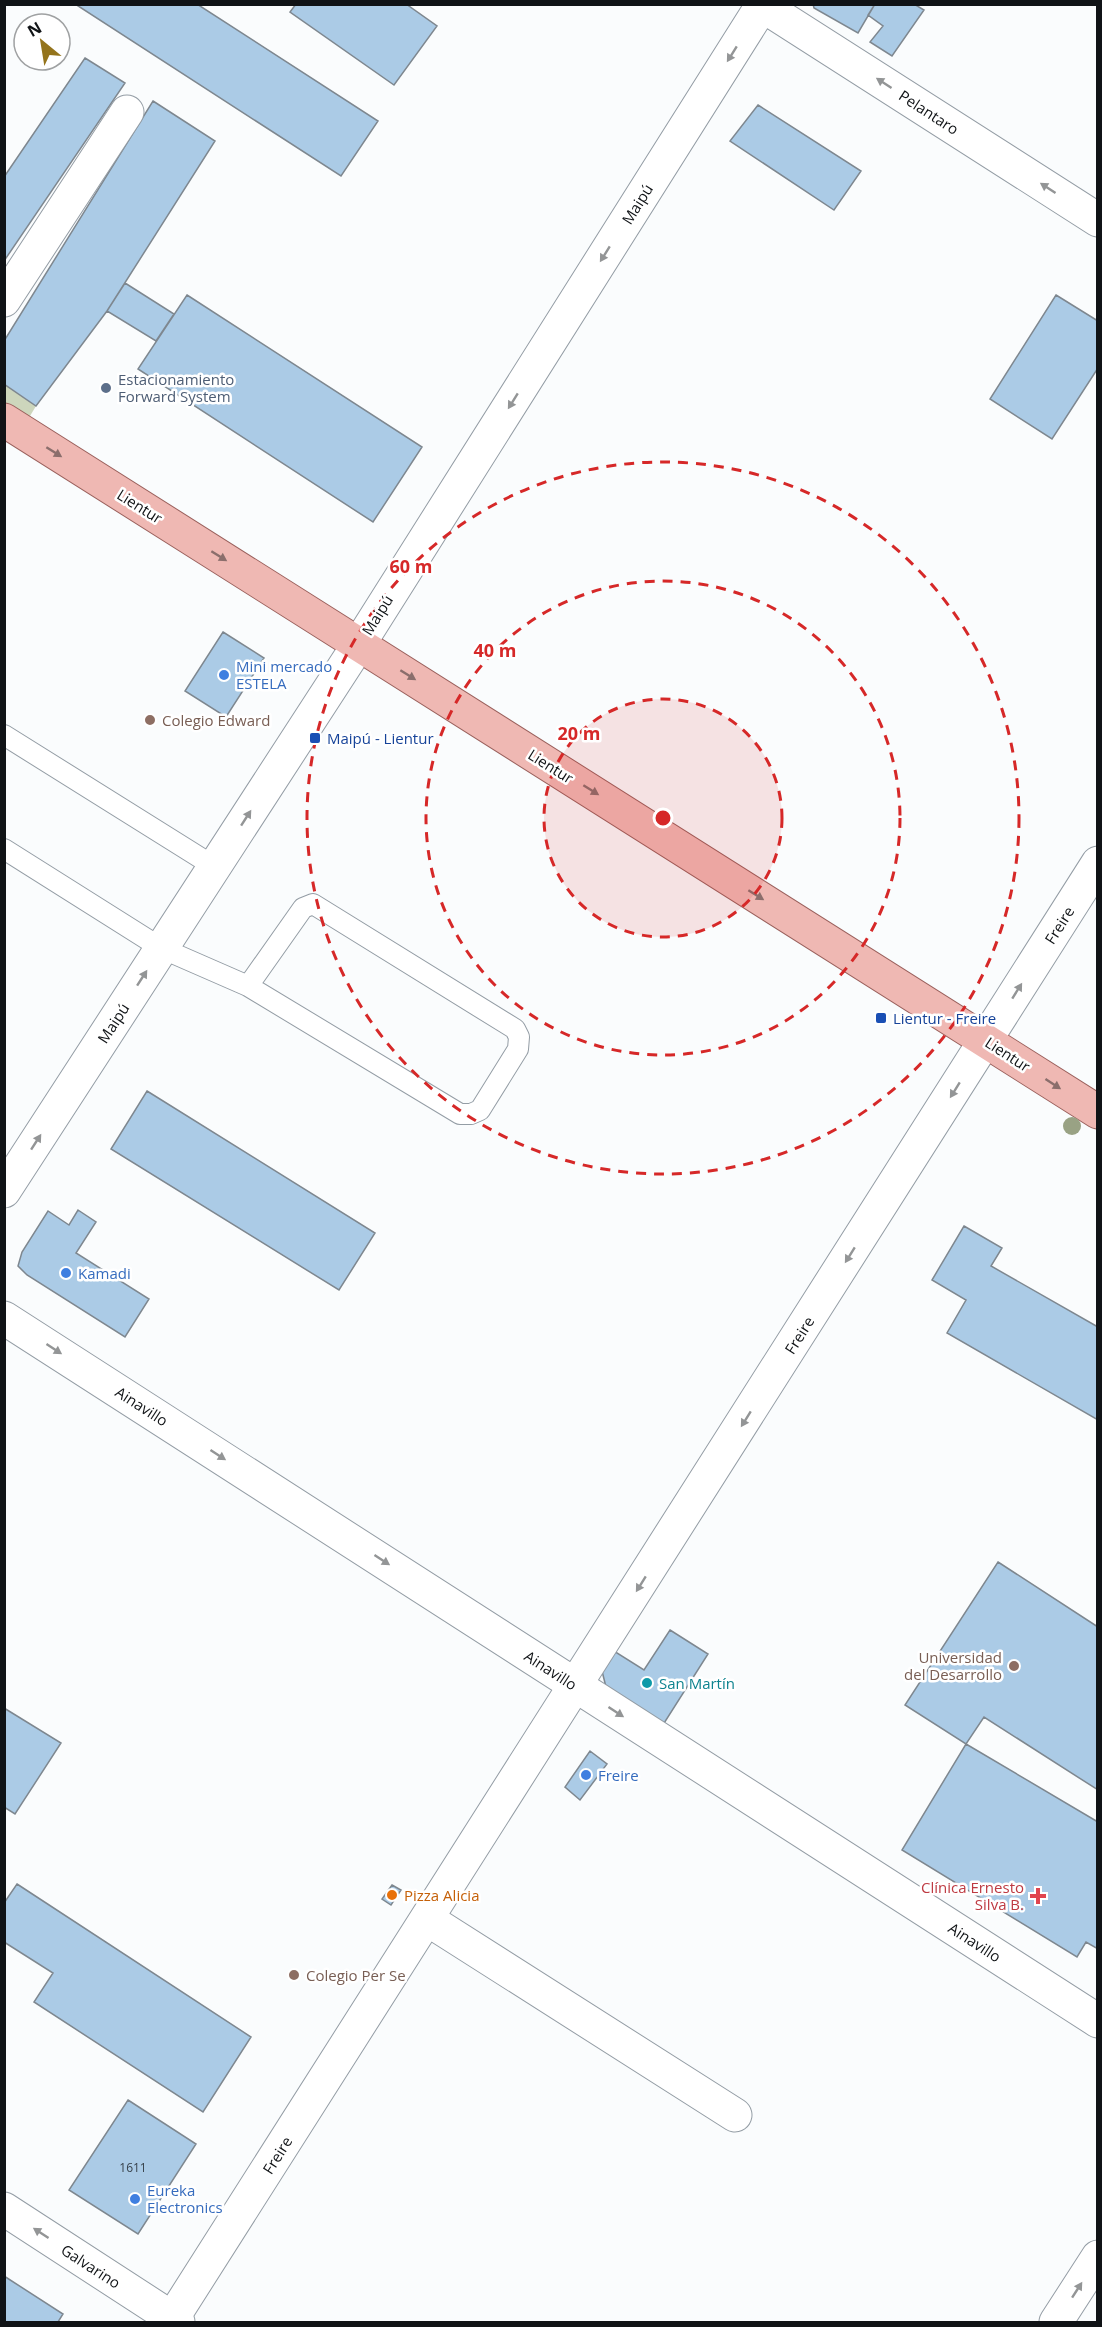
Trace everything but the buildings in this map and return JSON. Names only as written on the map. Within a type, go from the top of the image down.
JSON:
[{"type":"main road","name":"Pelantaro","points":[[762,5],[1098,220]]},
{"type":"main road","name":"Maipú","points":[[4,1191],[359,644],[762,5]]},
{"type":"main road","points":[[4,300],[127,112]]},
{"type":"main road","name":"Lientur","points":[[4,420],[1098,1112]]},
{"type":"main road","name":"Freire","points":[[173,2321],[1098,863]]},
{"type":"main road","name":"Ainavillo","points":[[4,1318],[1098,2021]]},
{"type":"main road","points":[[427,1919],[735,2115]]},
{"type":"main road","name":"Galvarino","points":[[4,2209],[173,2321]]},
{"type":"main road","points":[[1056,2322],[1098,2257]]},
{"type":"lane","points":[[4,735],[214,867]]},
{"type":"lane","points":[[4,849],[161,948],[248,986],[460,1114],[471,1114],[480,1110],[518,1049],[519,1037],[515,1029],[313,904],[303,908],[248,986]]},
{"type":"green space","points":[[4,384],[36,406],[24,426],[5,413]]},
{"type":"place","name":"Estacionamiento Forward System","points":[[106,388]]},
{"type":"place","name":"Mini mercado ESTELA","points":[[224,675]]},
{"type":"place","name":"Colegio Edward","points":[[150,720]]},
{"type":"place","name":"Maipú - Lientur","points":[[315,738]]},
{"type":"place","name":"Lientur - Freire","points":[[881,1018]]},
{"type":"place","name":"Kamadi","points":[[66,1273]]},
{"type":"place","name":"Universidad del Desarrollo","points":[[1014,1666]]},
{"type":"place","name":"San Martín","points":[[647,1683]]},
{"type":"place","name":"Freire","points":[[586,1775]]},
{"type":"place","name":"Pizza Alicia","points":[[392,1895]]},
{"type":"place","name":"Clínica Ernesto Silva B.","points":[[1038,1896]]},
{"type":"place","name":"Colegio Per Se","points":[[294,1975]]},
{"type":"place","name":"Eureka Electronics","points":[[135,2199]]}]
